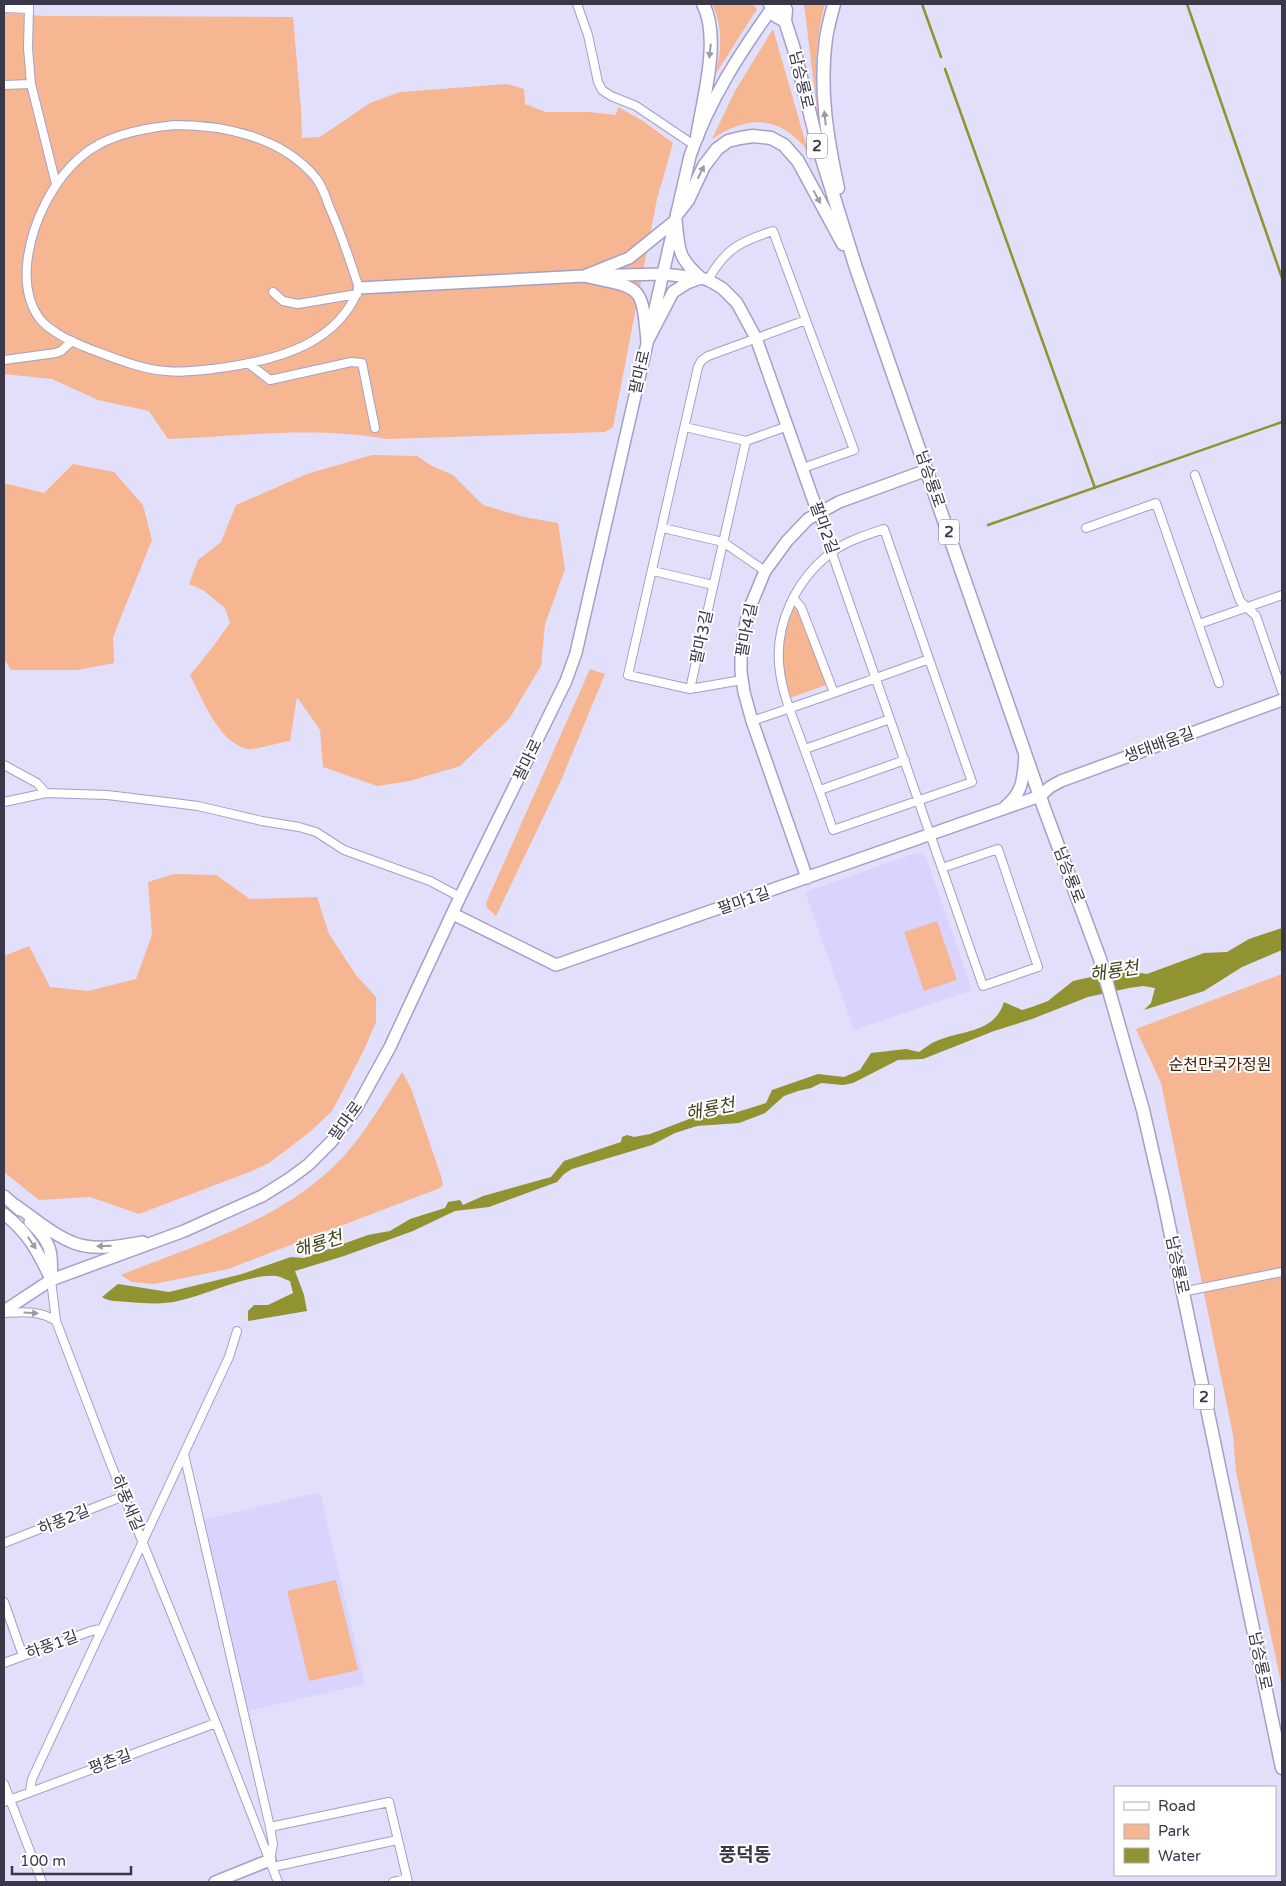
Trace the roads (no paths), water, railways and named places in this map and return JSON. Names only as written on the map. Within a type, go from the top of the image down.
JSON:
[{"type":"main road","points":[[695,141],[711,42],[710,20],[703,4]]},
{"type":"main road","points":[[834,4],[826,37],[823,81],[825,118],[856,268]]},
{"type":"main road","name":"남승룡로","points":[[775,5],[776,16],[785,21],[794,48],[818,146],[856,268],[1025,755],[1100,959],[1121,1027],[1145,1118],[1282,1768]]},
{"type":"main road","points":[[676,217],[688,200],[704,166],[717,148],[728,141],[740,138],[753,136],[770,138],[784,145],[798,161],[856,268]]},
{"type":"street","points":[[577,4],[588,35],[598,82],[602,90],[611,96],[636,106],[695,141]]},
{"type":"street","name":"팔마로","points":[[4,1312],[51,1280],[169,1237],[273,1190],[308,1165],[332,1140],[357,1107],[371,1084],[558,697],[576,653],[662,274],[695,141],[735,61],[775,5]]},
{"type":"street","points":[[4,8],[29,6],[28,48],[31,84],[56,184]]},
{"type":"street","points":[[4,85],[31,84]]},
{"type":"street","points":[[175,124],[220,127],[255,138],[289,155],[317,179],[342,235],[358,291],[344,316],[317,338],[289,352],[270,359],[248,363],[188,371],[166,371],[134,365],[72,341],[51,330],[38,317],[29,297],[27,275],[29,249],[40,214],[56,184],[84,154],[108,138],[128,132],[175,124]]},
{"type":"street","points":[[584,276],[629,258],[676,217]]},
{"type":"street","points":[[676,217],[681,256],[684,262],[704,279]]},
{"type":"street","points":[[647,342],[673,292],[686,283],[704,279],[730,250],[744,241],[773,230],[854,450],[803,468]]},
{"type":"street","name":"팔마2길","points":[[584,276],[662,274],[704,279],[722,288],[737,302],[756,338],[788,426],[983,986],[1038,967],[998,849],[942,868]]},
{"type":"street","points":[[273,292],[283,301],[298,304],[358,291],[584,276],[626,285],[636,290],[643,304],[647,342]]},
{"type":"street","points":[[742,680],[690,689],[628,676],[698,367],[701,361],[708,356],[806,320]]},
{"type":"street","points":[[4,360],[56,353],[72,341]]},
{"type":"street","points":[[248,363],[270,380],[351,362],[362,363],[374,428]]},
{"type":"street","points":[[685,427],[746,442],[788,426]]},
{"type":"street","name":"팔마3길","points":[[690,689],[746,442]]},
{"type":"street","name":"팔마4길","points":[[807,878],[752,721],[742,680],[740,660],[743,631],[748,612],[765,571],[787,541],[803,524],[818,513],[839,502],[927,470]]},
{"type":"street","points":[[1195,474],[1240,601],[1256,616],[1282,691]]},
{"type":"street","points":[[1086,528],[1156,503],[1219,683]]},
{"type":"street","points":[[662,528],[723,542],[765,571]]},
{"type":"street","points":[[884,529],[972,782],[832,830],[782,682],[779,654],[784,621],[793,598],[806,578],[832,552],[854,540],[884,529]]},
{"type":"street","points":[[653,571],[713,585]]},
{"type":"street","points":[[1198,624],[1282,594]]},
{"type":"street","points":[[793,598],[801,607],[834,693]]},
{"type":"street","points":[[752,721],[930,659]]},
{"type":"street","name":"생태배움길","points":[[1040,796],[1060,781],[1282,700]]},
{"type":"street","points":[[804,749],[890,719]]},
{"type":"street","points":[[1001,810],[1014,799],[1020,788],[1025,755]]},
{"type":"street","points":[[820,790],[905,760]]},
{"type":"street","points":[[4,765],[37,783],[46,793]]},
{"type":"street","points":[[4,802],[46,793],[99,794],[198,806],[262,821],[299,826],[316,832],[344,850],[422,879],[460,897]]},
{"type":"street","name":"팔마1길","points":[[453,914],[556,965],[1040,796]]},
{"type":"street","points":[[4,1196],[74,1243],[106,1247],[169,1237]]},
{"type":"street","points":[[15,1205],[44,1235],[50,1249],[52,1263],[51,1280]]},
{"type":"street","points":[[4,1214],[35,1246],[51,1280]]},
{"type":"street","points":[[1182,1292],[1282,1272]]},
{"type":"street","name":"하풍새길","points":[[51,1280],[56,1321],[271,1864]]},
{"type":"street","points":[[4,1312],[39,1313],[47,1315],[56,1321]]},
{"type":"street","points":[[30,1791],[32,1779],[229,1357],[236,1331]]},
{"type":"street","points":[[184,1454],[270,1827],[273,1844],[271,1864],[278,1882]]},
{"type":"street","name":"하풍2길","points":[[4,1543],[124,1496]]},
{"type":"street","points":[[4,1602],[23,1656]]},
{"type":"street","name":"하풍1길","points":[[4,1663],[101,1629]]},
{"type":"street","name":"평촌길","points":[[7,1801],[216,1723]]},
{"type":"street","points":[[4,1784],[7,1801],[42,1882]]},
{"type":"street","points":[[270,1827],[389,1802],[407,1881],[393,1882]]},
{"type":"street","points":[[215,1882],[271,1864],[397,1840]]},
{"type":"water","points":[[1282,928],[1282,950],[1242,967],[1204,991],[1144,1010],[1151,1003],[1155,988],[1143,986],[1088,997],[923,1059],[898,1060],[853,1083],[843,1085],[821,1083],[784,1096],[765,1113],[739,1123],[697,1126],[675,1133],[652,1145],[572,1169],[557,1182],[489,1207],[455,1211],[413,1231],[344,1256],[295,1271],[304,1295],[307,1311],[248,1321],[248,1311],[254,1305],[268,1305],[293,1293],[290,1281],[276,1276],[253,1278],[172,1302],[118,1301],[107,1300],[102,1297],[118,1284],[169,1292],[242,1274],[291,1257],[304,1258],[368,1235],[390,1231],[410,1219],[445,1208],[448,1202],[460,1200],[463,1205],[483,1196],[551,1177],[564,1161],[621,1142],[622,1137],[627,1135],[634,1137],[650,1134],[697,1116],[731,1114],[766,1103],[772,1090],[818,1074],[844,1077],[860,1070],[871,1053],[906,1049],[919,1052],[936,1041],[986,1025],[1000,1012],[1004,1002],[1022,1010],[1048,1001],[1073,981],[1122,970],[1147,974],[1204,953],[1227,952],[1249,939]]},
{"type":"waterway","points":[[922,4],[941,57]]},
{"type":"waterway","points":[[1187,4],[1282,278]]},
{"type":"waterway","points":[[945,69],[1095,488]]},
{"type":"waterway","points":[[988,525],[1282,422]]},
{"type":"district","name":"풍덕동","points":[[745,1855]]},
{"type":"water label","name":"해룡천","points":[[1114,971]]},
{"type":"water label","name":"해룡천","points":[[710,1109]]},
{"type":"water label","name":"해룡천","points":[[318,1244]]},
{"type":"park label","name":"순천만국가정원","points":[[1220,1065]]}]
